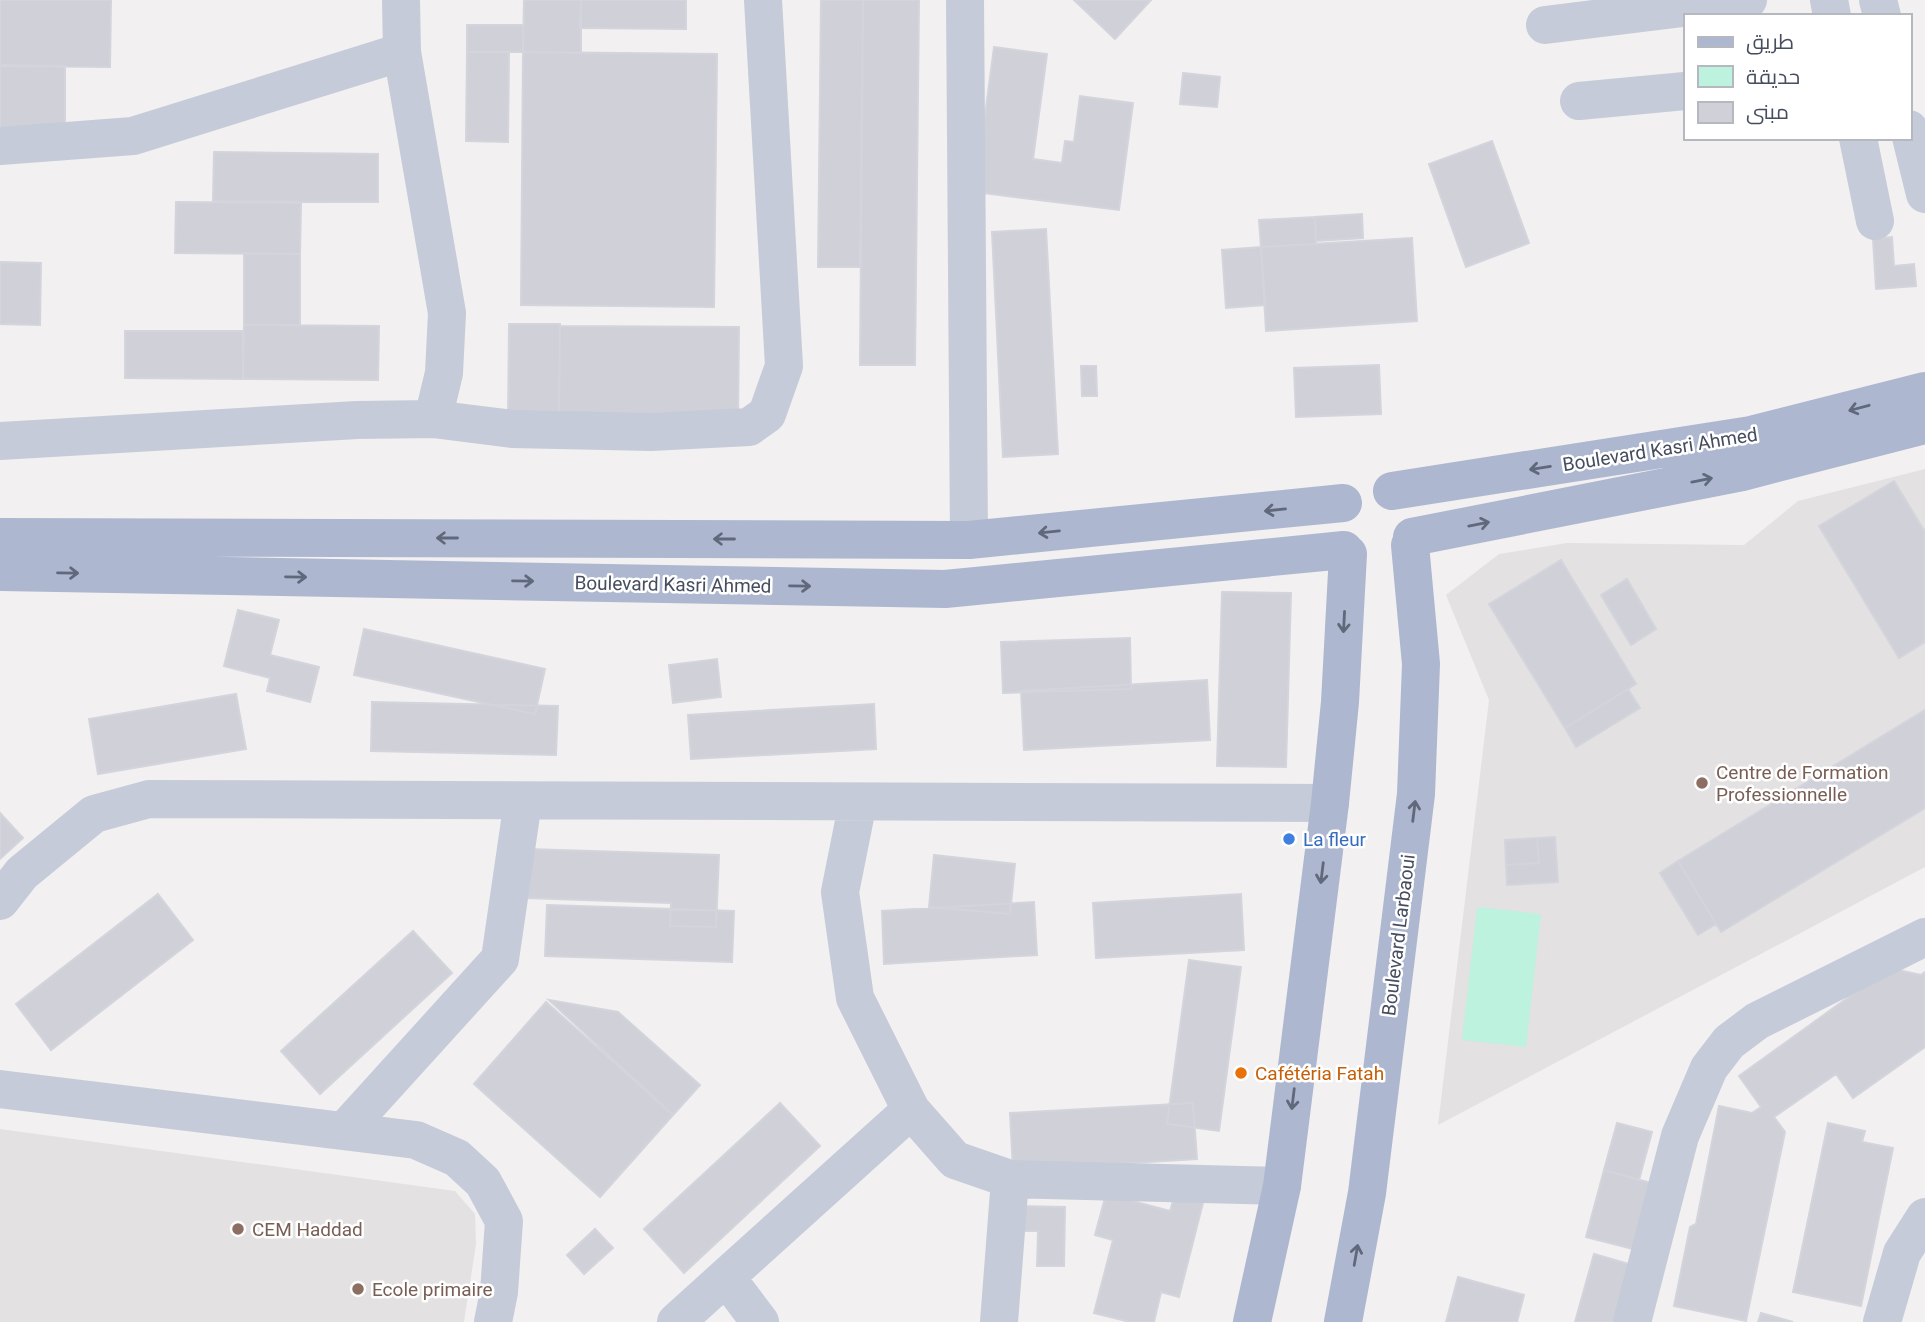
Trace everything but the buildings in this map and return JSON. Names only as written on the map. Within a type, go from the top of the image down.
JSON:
[{"type":"main road","name":"Boulevard Kasri Ahmed","points":[[1392,491],[1751,435],[1925,391]]},
{"type":"main road","name":"Boulevard Kasri Ahmed","points":[[1411,541],[1742,472],[1925,425]]},
{"type":"main road","points":[[0,537],[970,540],[1343,503],[1366,488],[1379,487],[1392,491],[1410,510],[1411,541],[1396,559],[1384,564],[1357,561],[1346,552],[1335,528],[1343,503]]},
{"type":"main road","name":"Boulevard Larbaoui","points":[[1343,1322],[1367,1193],[1416,794],[1421,664],[1411,541]]},
{"type":"main road","points":[[1252,1322],[1282,1186],[1330,803],[1340,702],[1346,552]]},
{"type":"main road","name":"Boulevard Kasri Ahmed","points":[[0,572],[945,589],[1346,552]]},
{"type":"street","points":[[401,0],[402,52],[447,313],[444,373],[432,419]]},
{"type":"street","points":[[0,441],[343,421],[432,419],[512,429],[651,432],[749,427],[767,414],[784,366],[763,0]]},
{"type":"street","points":[[965,0],[970,540]]},
{"type":"street","points":[[1545,25],[1748,0]]},
{"type":"street","points":[[0,146],[133,136],[402,52]]},
{"type":"street","points":[[1579,101],[1684,91]]},
{"type":"street","points":[[1911,137],[1925,194]]},
{"type":"street","points":[[1858,140],[1875,221]]},
{"type":"street","points":[[0,901],[22,873],[94,814],[149,799],[1330,803]]},
{"type":"street","points":[[344,1131],[500,959],[523,801]]},
{"type":"street","points":[[858,802],[840,892],[855,998],[911,1110],[955,1160],[1010,1179],[1282,1186]]},
{"type":"street","points":[[1632,1322],[1680,1136],[1709,1068],[1729,1042],[1757,1021],[1925,937]]},
{"type":"street","points":[[0,1089],[416,1140],[457,1158],[483,1182],[504,1220],[494,1322]]},
{"type":"street","points":[[676,1322],[911,1110]]},
{"type":"street","points":[[999,1322],[1010,1179]]},
{"type":"street","points":[[1882,1322],[1902,1253],[1925,1217]]},
{"type":"street","points":[[726,1277],[760,1322]]},
{"type":"shaded area","name":"Centre de Formation Professionnelle","points":[[1925,469],[1925,867],[1438,1125],[1489,700],[1446,595],[1499,554],[1567,543],[1744,545],[1798,501]]},
{"type":"shaded area","name":"CEM Haddad","points":[[0,1129],[455,1191],[475,1214],[476,1244],[464,1322],[0,1322]]},
{"type":"green space","points":[[1477,907],[1541,914],[1526,1047],[1462,1040]]},
{"type":"place","name":"Centre de Formation Professionnelle","points":[[1702,783]]},
{"type":"place","name":"La fleur","points":[[1289,839]]},
{"type":"place","name":"Cafétéria Fatah","points":[[1241,1073]]},
{"type":"place","name":"CEM Haddad","points":[[238,1229]]},
{"type":"place","name":"Ecole primaire","points":[[358,1289]]}]
